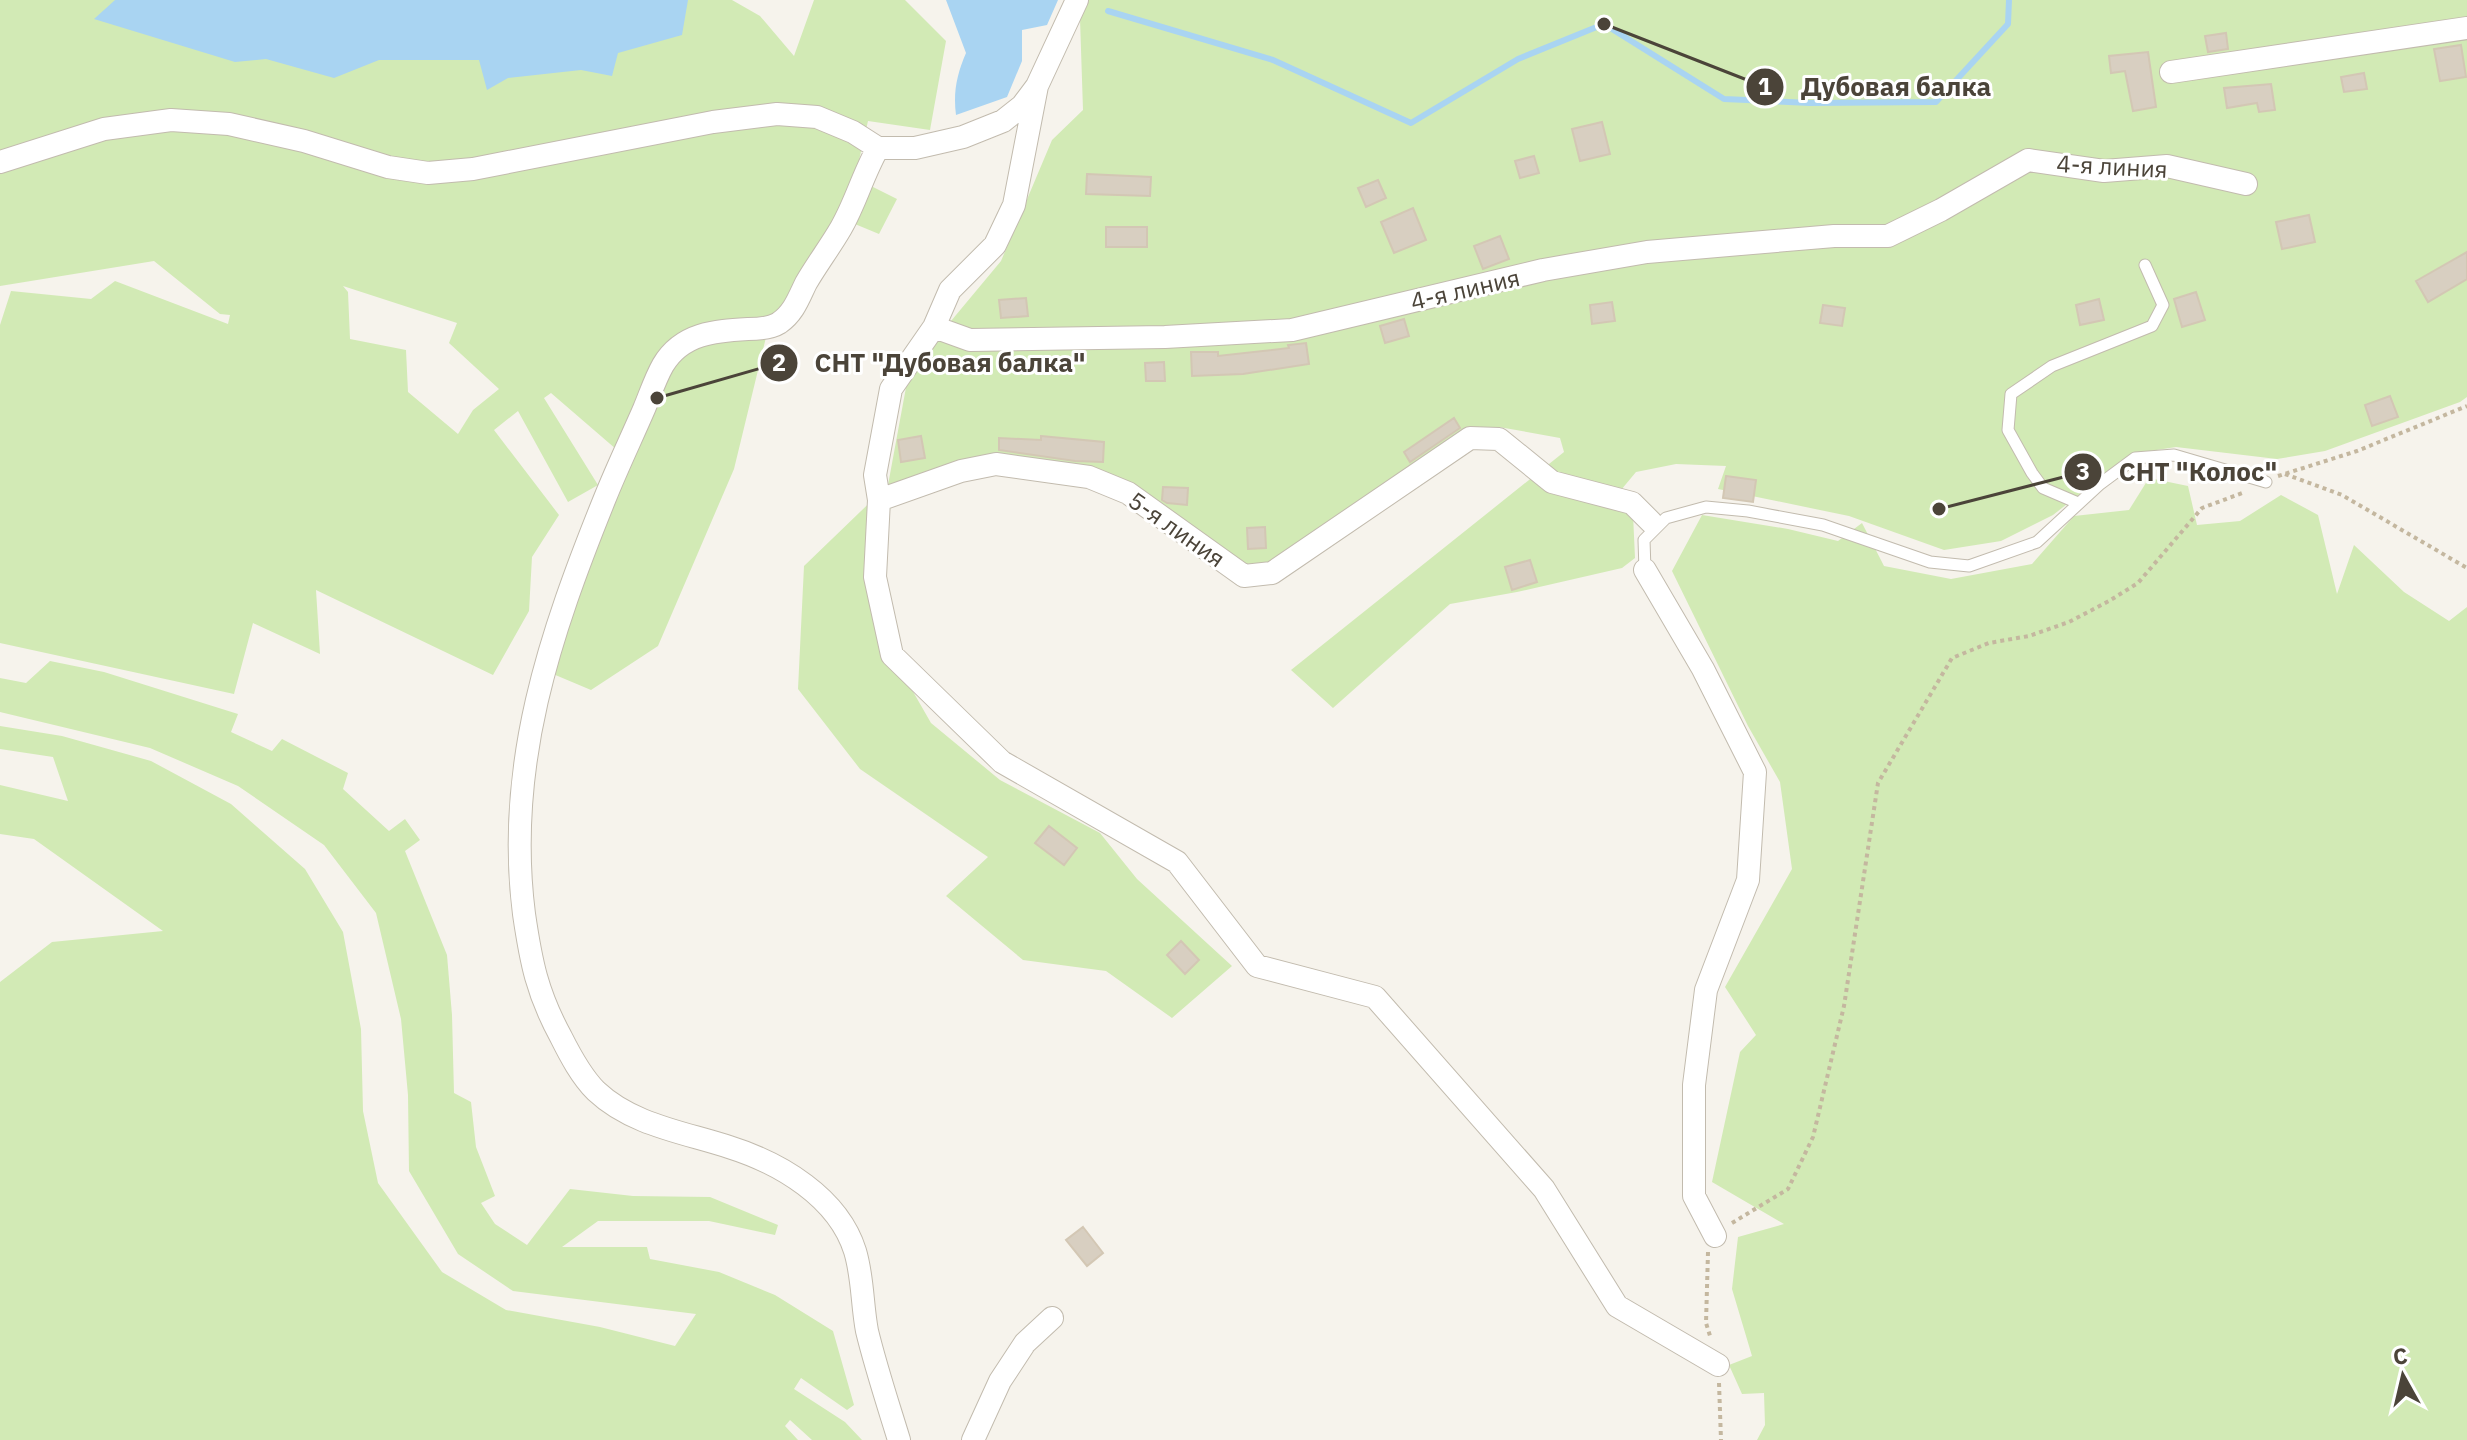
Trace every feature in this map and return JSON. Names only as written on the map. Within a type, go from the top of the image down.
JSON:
[{"type":"street","points":[[0,162],[104,129],[171,120],[229,124],[304,141],[388,167],[428,173],[473,169],[713,122],[777,114],[817,117],[853,132],[878,148],[915,148],[963,137],[1003,121],[1022,106],[1037,86],[1077,0]]},
{"type":"street","points":[[2171,72],[2467,28]]},
{"type":"street","points":[[1037,86],[1014,205],[995,245],[950,290],[934,327],[891,389],[875,475],[879,500],[875,577],[892,655],[1002,762],[1177,862],[1257,966],[1375,997],[1544,1189],[1617,1306],[1718,1365]]},
{"type":"street","points":[[878,148],[841,227],[793,310],[778,324],[761,329],[701,334],[681,344],[664,362],[612,482],[557,622],[525,756],[519,819],[521,884],[534,978],[546,1009],[572,1057],[593,1088],[615,1106],[649,1123],[732,1148],[771,1164],[808,1187],[829,1206],[844,1226],[855,1251],[867,1328],[899,1440]]},
{"type":"street","name":"4-я линия","points":[[934,327],[970,340],[1165,337],[1292,330],[1543,270],[1647,252],[1834,236],[1888,236],[1941,210],[2028,160],[2104,171],[2167,166],[2246,184]]},
{"type":"street","name":"5-я линия","points":[[879,500],[961,471],[996,464],[1089,477],[1128,493],[1244,576],[1272,573],[1470,438],[1487,437],[1499,439],[1552,482],[1632,503],[1651,522]]},
{"type":"street","points":[[1645,570],[1703,669],[1755,772],[1748,880],[1706,990],[1694,1085],[1694,1196],[1715,1236]]},
{"type":"street","points":[[973,1440],[1000,1381],[1025,1343],[1052,1318]]},
{"type":"lane","points":[[2078,503],[2043,488],[2032,473],[2008,430],[2011,394],[2052,366],[2152,326],[2163,305],[2145,265]]},
{"type":"lane","points":[[1645,570],[1644,540],[1666,518],[1706,507],[1748,511],[1823,525],[1930,562],[1969,566],[2037,542],[2100,484],[2135,458],[2174,455],[2266,482]]},
{"type":"path","points":[[1721,1440],[1718,1365],[1706,1323],[1708,1241],[1788,1189],[1813,1137],[1844,1006],[1878,783],[1952,658],[1989,643],[2029,636],[2069,622],[2109,601],[2138,583],[2202,508],[2283,473],[2357,451],[2467,406]]},
{"type":"path","points":[[2283,473],[2342,495],[2467,568]]},
{"type":"green space","points":[[0,0],[732,0],[760,16],[794,56],[814,0],[905,0],[946,41],[930,130],[868,121],[855,178],[897,199],[879,234],[838,217],[769,325],[734,469],[658,646],[591,690],[553,674],[576,595],[631,462],[551,393],[544,398],[598,485],[568,502],[518,411],[494,430],[559,515],[532,557],[529,611],[493,675],[316,590],[320,654],[253,623],[234,694],[0,643],[0,325],[11,291],[91,299],[115,281],[228,324],[230,315],[220,314],[154,261],[0,286]],"holes":[[[343,286],[457,323],[449,343],[499,389],[473,410],[458,434],[408,392],[406,350],[350,339],[348,292]]]},
{"type":"green space","points":[[1086,0],[2467,0],[2467,397],[2325,451],[2277,459],[2176,447],[2131,454],[2053,515],[2001,541],[1944,550],[1849,516],[1718,489],[1726,466],[1676,464],[1636,472],[1611,502],[1633,514],[1635,558],[1622,568],[1450,604],[1333,708],[1291,670],[1564,452],[1560,438],[1499,427],[1430,463],[1272,567],[1243,569],[1155,504],[977,458],[908,481],[868,544],[892,655],[931,723],[1000,780],[1100,833],[1137,879],[1232,966],[1172,1018],[1106,971],[1023,960],[946,896],[988,857],[860,769],[798,689],[804,566],[888,485],[907,382],[931,345],[1001,261],[1052,140],[1083,110],[1080,19]]},
{"type":"green space","points":[[2149,478],[2188,486],[2197,525],[2240,521],[2281,495],[2318,515],[2337,594],[2354,545],[2404,592],[2449,621],[2467,607],[2467,1440],[1757,1440],[1765,1425],[1764,1393],[1742,1394],[1729,1365],[1752,1356],[1732,1289],[1738,1237],[1784,1224],[1712,1182],[1740,1052],[1756,1035],[1725,987],[1792,869],[1780,782],[1748,726],[1672,571],[1702,515],[1838,541],[1862,523],[1884,566],[1951,579],[2032,564],[2074,516],[2129,510]]},
{"type":"green space","points":[[50,661],[104,672],[238,714],[231,732],[272,751],[282,739],[348,773],[343,789],[389,831],[405,819],[420,840],[405,851],[447,955],[454,1093],[471,1102],[476,1147],[495,1196],[481,1203],[495,1224],[527,1245],[570,1189],[633,1196],[710,1197],[778,1225],[775,1235],[709,1221],[598,1221],[562,1247],[647,1247],[650,1259],[719,1272],[775,1295],[833,1331],[854,1405],[847,1410],[801,1378],[794,1389],[845,1422],[862,1440],[812,1440],[790,1420],[785,1426],[798,1440],[0,1440],[0,982],[52,942],[163,931],[34,839],[0,834],[0,785],[68,801],[53,757],[0,749],[0,726],[62,736],[151,761],[231,804],[305,869],[343,932],[361,1029],[363,1111],[378,1183],[442,1272],[506,1310],[600,1327],[675,1346],[696,1314],[513,1291],[458,1254],[409,1171],[408,1095],[401,1019],[376,913],[324,845],[238,786],[150,748],[0,712],[0,678],[26,683]]},
{"type":"water","points":[[115,0],[688,0],[682,35],[618,53],[612,76],[581,70],[508,78],[487,90],[479,60],[379,60],[334,78],[266,59],[235,62],[94,19]]},
{"type":"water","points":[[946,0],[1058,0],[1047,25],[1022,30],[1022,61],[1007,97],[956,115],[956,83],[966,53]]},
{"type":"building","points":[[2226,33],[2228,49],[2208,52],[2205,36]]},
{"type":"building","points":[[2461,45],[2466,77],[2440,81],[2434,49]]},
{"type":"building","points":[[2148,52],[2156,107],[2133,111],[2125,71],[2111,73],[2109,56]]},
{"type":"building","points":[[2364,73],[2367,89],[2344,92],[2341,77]]},
{"type":"building","points":[[2271,84],[2275,110],[2259,112],[2257,103],[2227,108],[2224,88]]},
{"type":"building","points":[[1602,122],[1610,154],[1580,161],[1572,129]]},
{"type":"building","points":[[1534,156],[1539,173],[1520,178],[1515,161]]},
{"type":"building","points":[[1087,174],[1151,177],[1150,196],[1086,194]]},
{"type":"building","points":[[1378,180],[1386,198],[1366,207],[1358,188]]},
{"type":"building","points":[[1413,208],[1426,240],[1394,253],[1381,222]]},
{"type":"building","points":[[2309,215],[2315,242],[2282,249],[2276,222]]},
{"type":"building","points":[[1106,227],[1147,227],[1147,247],[1106,247]]},
{"type":"building","points":[[1500,236],[1509,259],[1483,269],[1474,246]]},
{"type":"building","points":[[2467,252],[2467,279],[2428,302],[2416,281]]},
{"type":"building","points":[[2196,292],[2205,320],[2182,327],[2174,299]]},
{"type":"building","points":[[1026,298],[1028,316],[1001,318],[999,300]]},
{"type":"building","points":[[2099,299],[2104,320],[2080,325],[2076,305]]},
{"type":"building","points":[[1612,302],[1615,321],[1592,324],[1590,305]]},
{"type":"building","points":[[1823,305],[1845,308],[1842,326],[1820,323]]},
{"type":"building","points":[[1404,319],[1409,336],[1385,343],[1380,326]]},
{"type":"building","points":[[1306,343],[1309,364],[1243,374],[1192,376],[1191,352],[1218,352],[1218,356],[1289,348],[1288,345]]},
{"type":"building","points":[[1164,362],[1165,381],[1146,381],[1145,363]]},
{"type":"building","points":[[2390,396],[2398,417],[2372,426],[2365,405]]},
{"type":"building","points":[[1454,418],[1460,428],[1410,462],[1404,452]]},
{"type":"building","points":[[921,436],[925,458],[901,462],[898,440]]},
{"type":"building","points":[[1041,436],[1104,442],[1103,462],[999,450],[999,438],[1041,440]]},
{"type":"building","points":[[1726,476],[1756,480],[1753,502],[1723,498]]},
{"type":"building","points":[[1163,487],[1188,488],[1187,505],[1162,500]]},
{"type":"building","points":[[1265,527],[1266,548],[1248,549],[1247,528]]},
{"type":"building","points":[[1530,560],[1537,582],[1512,590],[1505,567]]},
{"type":"building","points":[[1049,826],[1077,848],[1064,865],[1035,843]]},
{"type":"building","points":[[1181,941],[1199,960],[1185,974],[1167,955]]},
{"type":"building","points":[[1083,1227],[1103,1253],[1087,1266],[1066,1240]]},
{"type":"waterway","points":[[1108,11],[1273,60],[1411,123],[1518,59],[1604,24],[1724,99],[1810,103],[1936,102],[2008,24],[2009,0]]},
{"type":"place","name":"Дубовая балка","points":[[1604,24]]},
{"type":"place","name":"СНТ \"Дубовая балка\"","points":[[657,398]]},
{"type":"place","name":"СНТ \"Колос\"","points":[[1939,509]]}]
